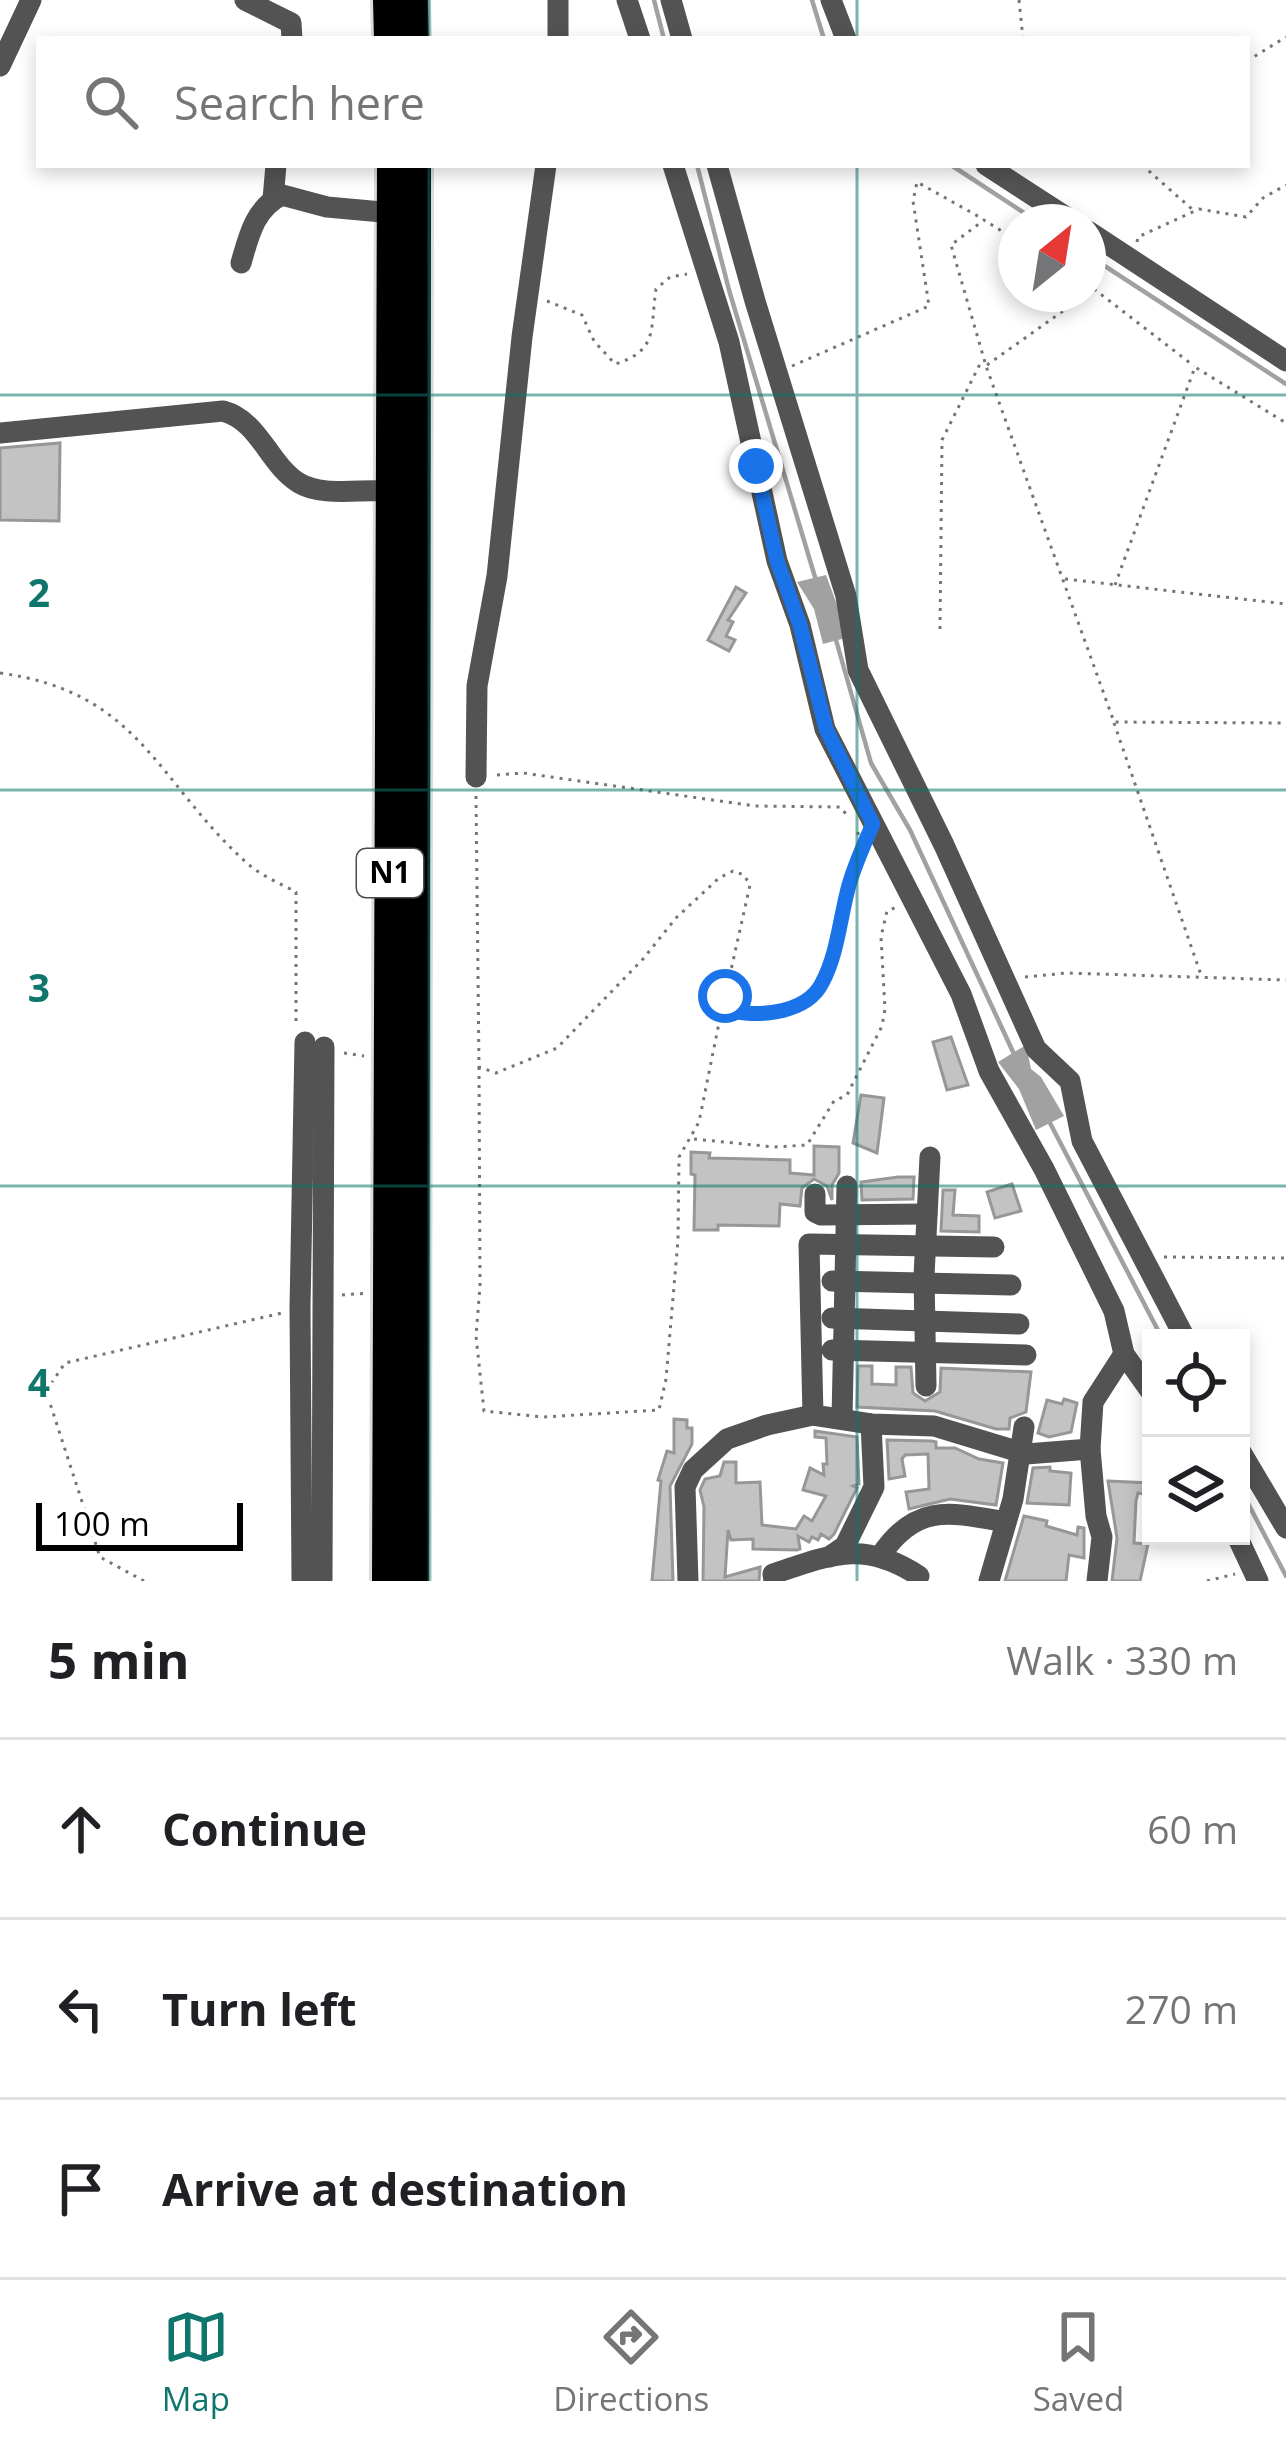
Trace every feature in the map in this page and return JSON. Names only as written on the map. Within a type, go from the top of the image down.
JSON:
[{"type":"highway","points":[[388,0],[389,36]]},
{"type":"highway","points":[[413,0],[414,36]]},
{"type":"highway","name":"N1","points":[[392,168],[404,493],[414,1581]]},
{"type":"highway","name":"N1","points":[[387,1581],[389,1055],[416,168]]},
{"type":"street","points":[[0,66],[31,0]]},
{"type":"street","points":[[245,0],[291,23],[292,36]]},
{"type":"street","points":[[558,0],[558,36]]},
{"type":"street","points":[[627,0],[639,36]]},
{"type":"street","points":[[671,0],[681,36]]},
{"type":"street","points":[[831,0],[845,36]]},
{"type":"street","points":[[273,200],[276,168]]},
{"type":"street","points":[[476,777],[477,686],[497,577],[546,168]]},
{"type":"street","points":[[674,168],[729,341],[777,561],[800,625],[826,729],[865,825],[961,994],[988,1071],[1044,1169],[1114,1311],[1124,1354],[1142,1379]]},
{"type":"street","points":[[718,168],[846,596],[858,670],[1036,1049],[1070,1081],[1082,1142],[1180,1329]]},
{"type":"street","points":[[991,168],[1046,204]]},
{"type":"street","points":[[241,263],[264,204],[282,195],[327,207],[393,213]]},
{"type":"street","points":[[1106,243],[1286,361]]},
{"type":"street","points":[[0,433],[223,411],[250,426],[295,481],[310,488],[404,493]]},
{"type":"street","points":[[302,1581],[315,1045]]},
{"type":"street","points":[[926,1386],[929,1157]]},
{"type":"street","points":[[842,1418],[848,1186]]},
{"type":"street","points":[[815,1195],[815,1212],[927,1214]]},
{"type":"street","points":[[813,1415],[809,1244],[994,1247]]},
{"type":"street","points":[[813,1282],[1011,1285]]},
{"type":"street","points":[[310,1305],[322,1581]]},
{"type":"street","points":[[813,1317],[1019,1324]]},
{"type":"street","points":[[813,1349],[1026,1355]]},
{"type":"street","points":[[1097,1581],[1102,1537],[1090,1449],[1093,1402],[1124,1354]]},
{"type":"street","points":[[688,1581],[685,1487],[693,1469],[727,1439],[767,1425],[813,1415],[871,1424],[934,1426],[1020,1453],[1090,1449]]},
{"type":"street","points":[[823,1561],[845,1546],[874,1487],[871,1424]]},
{"type":"street","points":[[989,1581],[1024,1427]]},
{"type":"street","points":[[1250,1467],[1286,1528]]},
{"type":"street","points":[[774,1581],[773,1574],[854,1553],[899,1569],[896,1533],[915,1520],[945,1513],[1006,1522]]},
{"type":"street","points":[[1241,1545],[1255,1575]]},
{"type":"path","points":[[1019,0],[1023,36]]},
{"type":"path","points":[[1250,59],[1286,37]]},
{"type":"path","points":[[1148,168],[1194,211]]},
{"type":"path","points":[[777,373],[929,306],[913,201],[917,182],[998,229]]},
{"type":"path","points":[[1131,260],[1138,237],[1194,211],[1246,218],[1263,198],[1286,185]]},
{"type":"path","points":[[984,220],[951,245],[983,358],[1202,979]]},
{"type":"path","points":[[528,297],[582,315],[594,341],[615,364],[638,357],[651,340],[656,289],[670,278],[706,271]]},
{"type":"path","points":[[1106,303],[1195,367],[1286,423]]},
{"type":"path","points":[[986,366],[1060,312]]},
{"type":"path","points":[[940,629],[942,440],[983,358]]},
{"type":"path","points":[[1115,585],[1195,367]]},
{"type":"path","points":[[1063,579],[1286,604]]},
{"type":"path","points":[[0,674],[42,679],[116,717],[252,868],[296,892],[296,1040],[356,1055],[389,1055]]},
{"type":"path","points":[[1114,722],[1286,723]]},
{"type":"path","points":[[479,1067],[496,1072],[557,1048],[643,959],[676,917],[719,878],[733,871],[744,874],[750,885],[699,1122],[679,1157],[679,1240],[659,1410],[543,1417],[484,1411],[476,1336],[480,1286],[476,777],[523,773],[755,806],[840,807],[849,816]]},
{"type":"path","points":[[860,854],[865,825]]},
{"type":"path","points":[[722,1008],[745,1016],[784,1011],[821,988],[865,825]]},
{"type":"path","points":[[690,1139],[774,1147],[807,1145],[834,1101],[848,1095],[869,1056],[885,1009],[881,938],[887,911],[912,902]]},
{"type":"path","points":[[1009,989],[1026,976],[1067,973],[1286,980]]},
{"type":"path","points":[[1144,1257],[1286,1258]]},
{"type":"path","points":[[144,1581],[100,1557],[46,1391],[64,1363],[310,1305],[335,1295],[388,1297]]},
{"type":"path","points":[[1208,1581],[1255,1575]]},
{"type":"shaded area","points":[[826,575],[849,637],[823,644],[814,609],[797,582]]},
{"type":"shaded area","points":[[1026,1045],[1031,1069],[1064,1116],[1036,1130],[1019,1089],[998,1062]]},
{"type":"building","points":[[60,443],[59,521],[0,520],[0,448]]},
{"type":"building","points":[[736,587],[746,593],[728,620],[733,622],[726,636],[735,640],[729,651],[708,640]]},
{"type":"building","points":[[951,1037],[968,1085],[947,1090],[933,1042]]},
{"type":"building","points":[[861,1095],[884,1098],[877,1153],[853,1143]]},
{"type":"building","points":[[814,1146],[839,1147],[832,1200],[827,1186],[814,1179],[802,1188],[800,1206],[780,1204],[779,1226],[718,1225],[718,1230],[694,1230],[691,1152],[710,1153],[709,1158],[790,1160],[790,1173],[814,1175]]},
{"type":"building","points":[[914,1177],[913,1199],[862,1200],[861,1182]]},
{"type":"building","points":[[1012,1184],[1021,1211],[995,1218],[987,1192]]},
{"type":"building","points":[[943,1190],[955,1190],[953,1215],[979,1216],[979,1232],[941,1231]]},
{"type":"building","points":[[858,1366],[872,1366],[872,1384],[896,1385],[896,1367],[911,1367],[913,1393],[925,1401],[940,1392],[941,1368],[1031,1372],[1026,1412],[1010,1418],[1009,1429],[996,1429],[935,1411],[857,1407]]},
{"type":"building","points":[[1064,1399],[1077,1403],[1071,1432],[1049,1437],[1038,1433],[1047,1400],[1062,1404]]},
{"type":"building","points":[[674,1419],[687,1420],[692,1444],[670,1486],[673,1581],[652,1581],[658,1480],[667,1451],[674,1453]]},
{"type":"building","points":[[815,1431],[857,1437],[859,1484],[853,1486],[857,1488],[834,1534],[829,1539],[821,1534],[809,1542],[798,1536],[797,1550],[753,1549],[753,1539],[731,1540],[728,1530],[725,1577],[760,1567],[759,1581],[703,1581],[700,1490],[705,1479],[720,1476],[724,1462],[736,1462],[736,1483],[760,1482],[762,1525],[796,1529],[804,1516],[812,1521],[826,1496],[803,1490],[810,1468],[824,1475],[823,1464],[827,1464],[826,1438],[815,1437]]},
{"type":"building","points":[[887,1440],[932,1441],[936,1448],[955,1448],[1003,1463],[996,1505],[950,1499],[909,1509],[906,1492],[929,1489],[928,1454],[905,1455],[905,1476],[889,1479]]},
{"type":"building","points":[[1050,1467],[1050,1471],[1071,1473],[1069,1505],[1027,1503],[1033,1468]]},
{"type":"building","points":[[1108,1481],[1142,1483],[1134,1543],[1148,1545],[1140,1581],[1112,1581],[1117,1538]]},
{"type":"building","points":[[1024,1516],[1077,1535],[1078,1527],[1084,1528],[1084,1558],[1069,1555],[1066,1581],[1005,1581]]},
{"type":"waterway","points":[[654,0],[663,36]]},
{"type":"waterway","points":[[812,0],[823,36]]},
{"type":"waterway","points":[[698,168],[815,577]]},
{"type":"waterway","points":[[956,168],[1011,204]]},
{"type":"waterway","points":[[1106,267],[1286,384]]},
{"type":"waterway","points":[[836,640],[871,763],[910,830],[1014,1054]]},
{"type":"waterway","points":[[1050,1123],[1157,1329]]},
{"type":"waterway","points":[[1250,1507],[1286,1576]]},
{"type":"route","points":[[725,996],[722,1008],[745,1016],[784,1011],[821,988],[843,922],[847,891],[873,824],[826,729],[800,625],[777,561],[756,466]]}]
